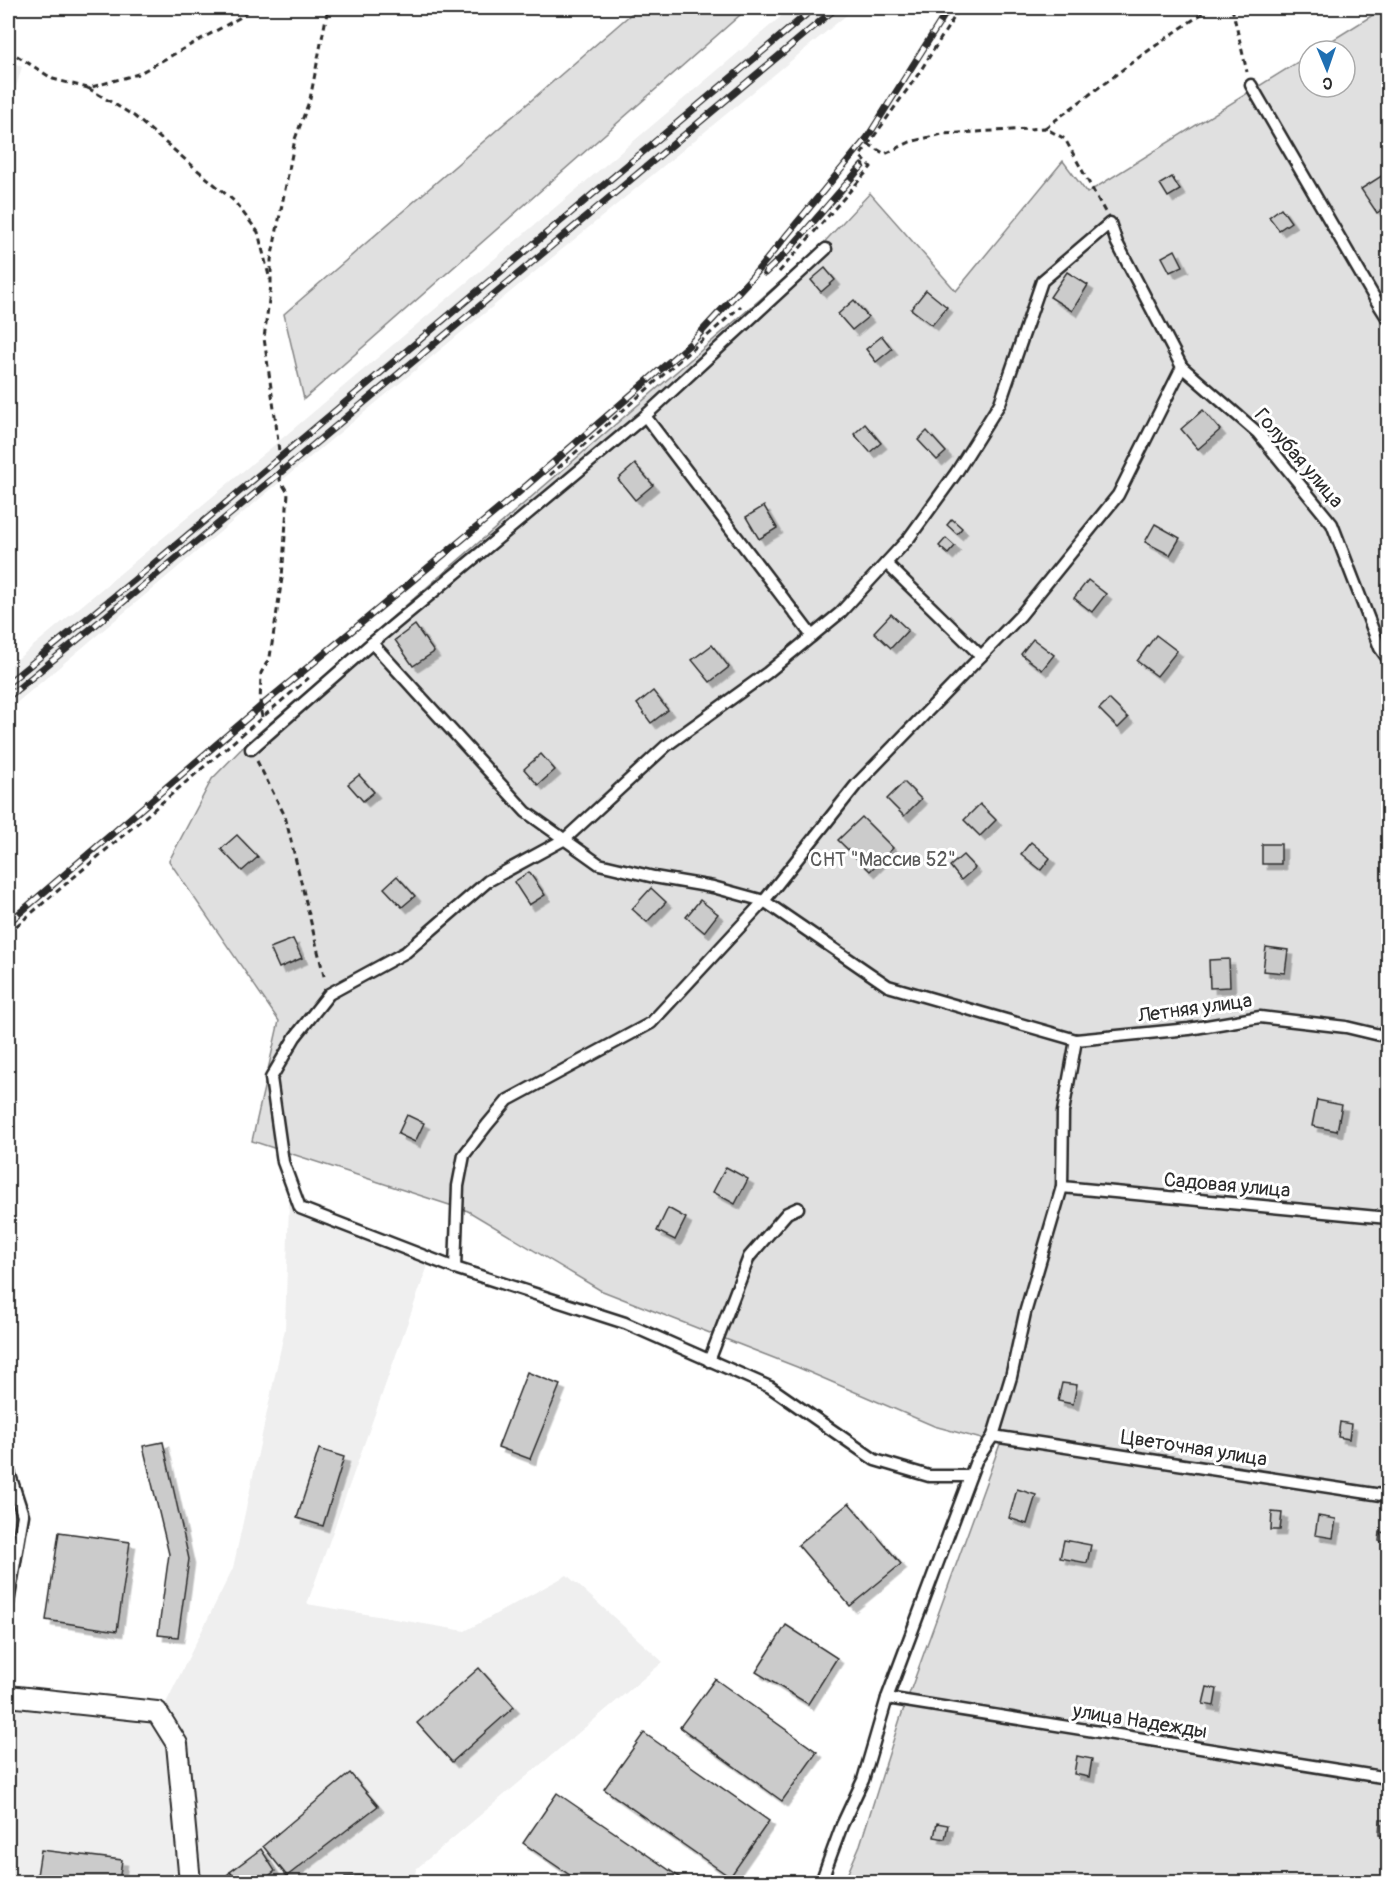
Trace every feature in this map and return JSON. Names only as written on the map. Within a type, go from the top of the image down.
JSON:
[{"type":"street","points":[[8,1696],[157,1712],[177,1744],[190,1882]]},
{"type":"lane","points":[[1251,85],[1389,319]]},
{"type":"lane","points":[[455,1268],[458,1185],[464,1155],[508,1100],[651,1023],[764,900],[856,785],[1020,615],[1118,495],[1182,367],[1117,243],[1110,223],[1042,282],[1000,403],[956,473],[909,538],[840,613],[767,673],[666,746],[565,839],[488,880],[406,952],[329,994],[295,1037],[271,1078],[283,1162],[300,1208],[455,1268],[625,1323],[770,1387],[875,1460],[929,1476],[970,1476]]},
{"type":"lane","points":[[250,749],[372,642],[645,416],[826,249]]},
{"type":"lane","name":"Голубая улица","points":[[1182,367],[1258,433],[1332,524],[1380,648],[1389,659]]},
{"type":"lane","points":[[645,416],[812,636]]},
{"type":"lane","points":[[886,563],[981,656]]},
{"type":"lane","points":[[372,642],[526,812],[599,864],[764,900],[888,986],[1076,1040],[1063,1112],[1062,1187],[1025,1313],[1011,1377],[993,1436],[976,1461],[970,1476],[887,1698],[863,1780],[842,1825],[821,1882]]},
{"type":"lane","name":"Летняя улица","points":[[1076,1040],[1189,1029],[1260,1017],[1346,1027],[1389,1037]]},
{"type":"lane","name":"Садовая улица","points":[[1062,1187],[1389,1218]]},
{"type":"lane","points":[[709,1361],[749,1257],[787,1213],[798,1208]]},
{"type":"lane","name":"Цветочная улица","points":[[993,1436],[1389,1496]]},
{"type":"lane","points":[[8,1469],[22,1515],[8,1603]]},
{"type":"lane","name":"улица Надежды","points":[[887,1698],[1389,1778]]},
{"type":"path","points":[[88,88],[138,74],[238,18],[251,8]]},
{"type":"path","points":[[328,8],[310,99],[295,139],[271,260],[271,285],[264,338],[276,423],[280,480],[288,493],[282,578],[274,634],[270,657],[261,673],[262,716],[249,741],[250,749],[285,816],[329,994]]},
{"type":"path","points":[[777,273],[871,167],[860,156],[919,73],[960,8]]},
{"type":"path","points":[[1045,128],[1138,58],[1210,8]]},
{"type":"path","points":[[1232,8],[1251,85]]},
{"type":"path","points":[[8,50],[52,79],[88,88],[134,116],[234,201],[258,232],[271,285]]},
{"type":"path","points":[[868,144],[885,154],[910,142],[942,134],[1045,128],[1065,139],[1110,223]]},
{"type":"path","points":[[546,478],[745,303]]},
{"type":"path","points":[[8,933],[317,670]]},
{"type":"shaded area","points":[[791,8],[855,8],[263,496],[8,710],[8,667]]},
{"type":"shaded area","points":[[8,60],[22,67],[8,114]]},
{"type":"shaded area","points":[[289,1204],[431,1257],[307,1604],[465,1631],[567,1575],[663,1662],[416,1869],[414,1882],[8,1882],[8,1690],[165,1705],[233,1568],[285,1329]]},
{"type":"green space","points":[[638,8],[748,8],[304,399],[284,314]]},
{"type":"green space","name":"СНТ \"Массив 52\"","points":[[1384,8],[1388,8],[1388,1882],[844,1882],[860,1845],[900,1719],[1000,1444],[934,1426],[797,1367],[600,1290],[468,1211],[252,1141],[279,1021],[169,861],[212,779],[249,741],[816,251],[870,193],[956,291],[1063,161],[1087,193],[1297,62],[1297,99],[1357,99],[1357,39],[1334,39]]},
{"type":"building","points":[[1383,175],[1388,184],[1388,205],[1377,213],[1361,189]]},
{"type":"building","points":[[1172,177],[1180,190],[1168,197],[1160,184]]},
{"type":"building","points":[[1281,208],[1291,222],[1279,230],[1269,217]]},
{"type":"building","points":[[1175,250],[1183,266],[1170,272],[1162,257]]},
{"type":"building","points":[[825,268],[835,280],[821,292],[811,280]]},
{"type":"building","points":[[1067,272],[1088,285],[1072,311],[1050,297]]},
{"type":"building","points":[[926,290],[947,307],[932,325],[911,309]]},
{"type":"building","points":[[854,300],[868,317],[852,330],[838,314]]},
{"type":"building","points":[[882,336],[892,349],[876,362],[866,349]]},
{"type":"building","points":[[1203,410],[1220,430],[1198,449],[1181,429]]},
{"type":"building","points":[[865,424],[881,443],[870,452],[854,434]]},
{"type":"building","points":[[927,431],[946,452],[937,460],[918,440]]},
{"type":"building","points":[[1289,441],[1300,454],[1293,460],[1282,446]]},
{"type":"building","points":[[635,464],[653,485],[635,500],[618,479]]},
{"type":"building","points":[[764,506],[777,528],[759,539],[746,517]]},
{"type":"building","points":[[952,519],[962,528],[957,534],[947,525]]},
{"type":"building","points":[[1155,524],[1180,538],[1170,555],[1145,542]]},
{"type":"building","points":[[946,538],[955,546],[948,554],[939,546]]},
{"type":"building","points":[[1088,580],[1106,594],[1092,612],[1074,598]]},
{"type":"building","points":[[891,614],[908,630],[891,648],[874,632]]},
{"type":"building","points":[[415,625],[434,652],[413,666],[395,640]]},
{"type":"building","points":[[1156,635],[1177,651],[1157,676],[1137,661]]},
{"type":"building","points":[[1033,639],[1054,655],[1042,670],[1021,654]]},
{"type":"building","points":[[712,645],[729,667],[710,682],[692,660]]},
{"type":"building","points":[[653,691],[668,710],[651,723],[637,704]]},
{"type":"building","points":[[1109,699],[1128,718],[1118,728],[1099,709]]},
{"type":"building","points":[[541,754],[555,770],[538,785],[524,769]]},
{"type":"building","points":[[359,775],[374,792],[363,801],[348,784]]},
{"type":"building","points":[[904,782],[921,799],[904,816],[887,799]]},
{"type":"building","points":[[980,804],[996,820],[980,836],[964,820]]},
{"type":"building","points":[[862,817],[893,848],[870,871],[838,840]]},
{"type":"building","points":[[237,835],[258,857],[242,871],[221,849]]},
{"type":"building","points":[[1031,842],[1050,858],[1041,870],[1021,854]]},
{"type":"building","points":[[1262,844],[1281,844],[1281,864],[1262,864]]},
{"type":"building","points":[[963,855],[975,868],[961,880],[950,866]]},
{"type":"building","points":[[529,872],[545,895],[529,905],[514,882]]},
{"type":"building","points":[[397,876],[415,896],[402,907],[384,888]]},
{"type":"building","points":[[651,888],[666,902],[647,922],[632,909]]},
{"type":"building","points":[[700,900],[718,914],[704,932],[686,917]]},
{"type":"building","points":[[293,939],[302,958],[279,968],[270,948]]},
{"type":"building","points":[[1266,947],[1288,950],[1285,973],[1263,971]]},
{"type":"building","points":[[1229,959],[1230,987],[1210,988],[1209,960]]},
{"type":"building","points":[[1317,1100],[1342,1105],[1337,1131],[1312,1126]]},
{"type":"building","points":[[407,1115],[424,1123],[415,1142],[398,1134]]},
{"type":"building","points":[[726,1167],[748,1179],[735,1204],[713,1192]]},
{"type":"building","points":[[668,1208],[686,1218],[675,1240],[657,1231]]},
{"type":"building","points":[[527,1372],[560,1385],[530,1459],[498,1447]]},
{"type":"building","points":[[1062,1383],[1077,1385],[1073,1404],[1058,1401]]},
{"type":"building","points":[[1340,1422],[1351,1424],[1349,1439],[1338,1437]]},
{"type":"building","points":[[163,1442],[189,1559],[178,1637],[158,1635],[169,1554],[143,1446]]},
{"type":"building","points":[[319,1449],[344,1457],[323,1526],[297,1518]]},
{"type":"building","points":[[1017,1489],[1036,1495],[1027,1524],[1009,1518]]},
{"type":"building","points":[[849,1503],[901,1564],[850,1606],[798,1545]]},
{"type":"building","points":[[1272,1512],[1282,1513],[1280,1530],[1271,1530]]},
{"type":"building","points":[[1318,1516],[1336,1519],[1333,1538],[1315,1535]]},
{"type":"building","points":[[59,1532],[130,1542],[117,1631],[46,1620]]},
{"type":"building","points":[[1380,1532],[1387,1533],[1386,1542],[1379,1541]]},
{"type":"building","points":[[1064,1540],[1091,1545],[1087,1563],[1060,1558]]},
{"type":"building","points":[[786,1625],[837,1658],[808,1704],[756,1672]]},
{"type":"building","points":[[479,1668],[514,1707],[452,1762],[417,1723]]},
{"type":"building","points":[[715,1679],[817,1752],[782,1801],[680,1727]]},
{"type":"building","points":[[1207,1687],[1217,1689],[1214,1706],[1203,1704]]},
{"type":"building","points":[[644,1733],[769,1821],[730,1877],[604,1789]]},
{"type":"building","points":[[1077,1756],[1092,1759],[1089,1777],[1074,1774]]},
{"type":"building","points":[[350,1773],[378,1806],[287,1876],[263,1846]]},
{"type":"building","points":[[557,1793],[685,1881],[580,1882],[523,1843]]},
{"type":"building","points":[[1380,1819],[1388,1819],[1388,1836],[1379,1835]]},
{"type":"building","points":[[937,1823],[948,1825],[945,1839],[934,1837]]},
{"type":"building","points":[[261,1849],[275,1871],[261,1882],[238,1882],[230,1872]]},
{"type":"building","points":[[41,1850],[122,1860],[119,1882],[36,1882]]},
{"type":"building","points":[[230,1872],[238,1882],[227,1882],[227,1875]]},
{"type":"building","points":[[360,1876],[361,1882],[346,1882],[345,1877]]},
{"type":"railway","points":[[8,683],[133,581],[814,8]]},
{"type":"railway","points":[[8,697],[836,8]]},
{"type":"railway","points":[[8,923],[260,707],[518,493],[691,343],[753,276],[867,138],[949,8]]},
{"type":"railway","points":[[765,273],[788,251],[862,166]]}]
